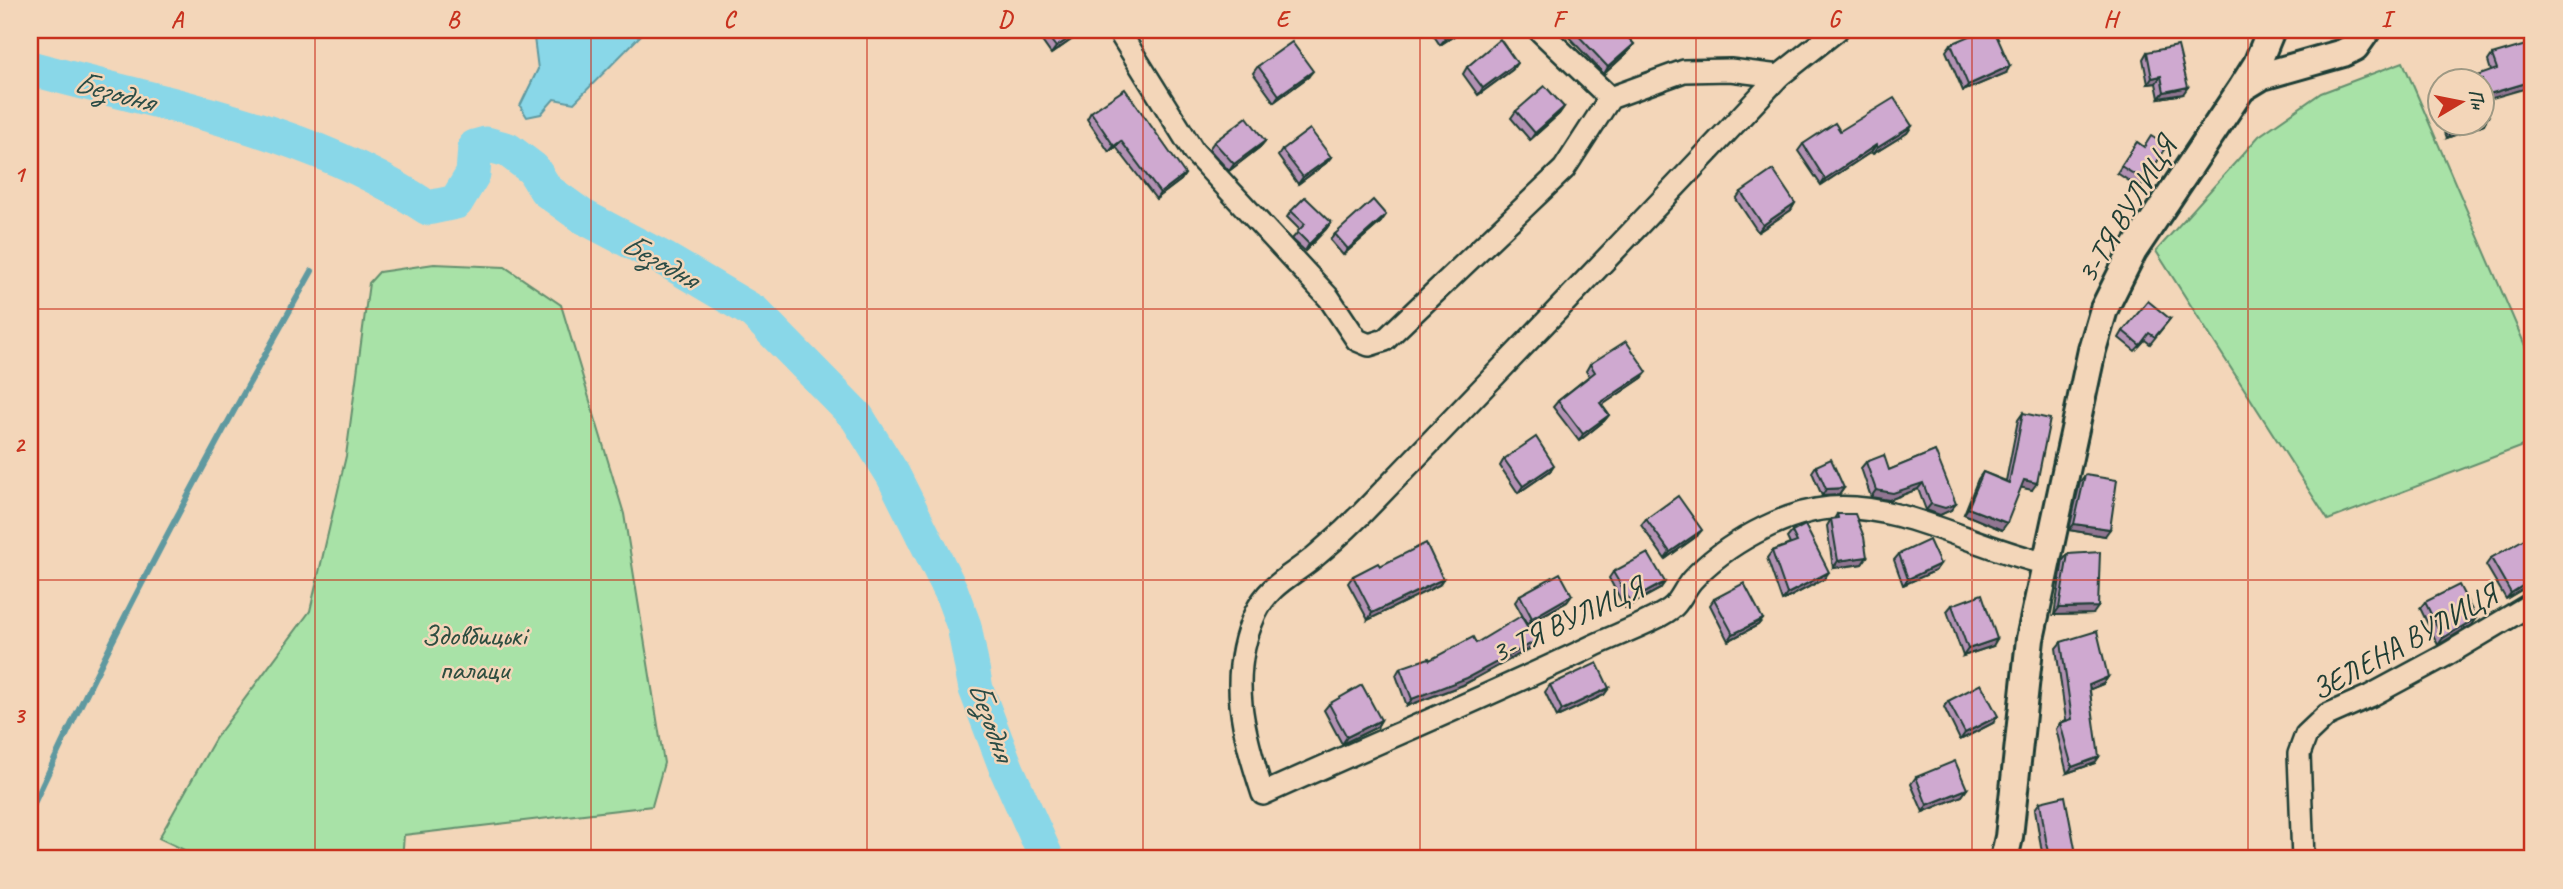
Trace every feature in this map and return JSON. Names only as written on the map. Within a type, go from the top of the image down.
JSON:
[{"type":"street","points":[[1118,30],[1194,152],[1329,298],[1357,340],[1369,345],[1385,340],[1564,169],[1610,98],[1684,71],[1730,70],[1779,76],[1837,30]]},
{"type":"street","points":[[1539,30],[1610,98]]},
{"type":"street","name":"3-ТЯ ВУЛИЦЯ","points":[[2004,859],[2009,837],[2030,639],[2092,350],[2104,309],[2133,251],[2257,65],[2271,30]]},
{"type":"street","points":[[2257,65],[2289,30]]},
{"type":"street","points":[[2242,88],[2262,76],[2343,53],[2355,47],[2367,30]]},
{"type":"street","name":"3-ТЯ ВУЛИЦЯ","points":[[1779,76],[1615,252],[1370,505],[1317,556],[1273,585],[1263,598],[1254,617],[1241,664],[1238,703],[1247,747],[1263,794],[1534,674],[1673,608],[1692,580],[1716,560],[1757,531],[1803,511],[1834,508],[1881,513],[1972,539],[2013,556],[2045,563]]},
{"type":"street","name":"ЗЕЛЕНА ВУЛИЦЯ","points":[[2303,859],[2299,754],[2305,735],[2327,715],[2370,696],[2435,661],[2533,603]]},
{"type":"green space","points":[[2403,62],[2426,115],[2426,136],[2435,136],[2533,364],[2533,442],[2328,520],[2156,251],[2259,136],[2321,93]]},
{"type":"green space","name":"Здовбицькі палаци","points":[[434,264],[505,267],[561,305],[624,514],[664,763],[652,806],[404,835],[402,859],[203,859],[159,838],[215,739],[310,611],[346,456],[369,283],[379,272]]},
{"type":"water","points":[[533,30],[646,30],[574,103],[554,99],[541,114],[527,117],[520,106],[538,69]]},
{"type":"building","points":[[1043,30],[1081,30],[1056,47]]},
{"type":"building","points":[[1439,30],[1458,30],[1445,39]]},
{"type":"building","points":[[1573,30],[1621,30],[1634,44],[1608,67]]},
{"type":"building","points":[[1984,30],[1994,30],[2010,66],[1968,85],[1951,44]]},
{"type":"building","points":[[1500,39],[1517,63],[1483,88],[1467,67]]},
{"type":"building","points":[[1292,42],[1313,71],[1279,95],[1258,66]]},
{"type":"building","points":[[2526,45],[2533,81],[2496,92],[2497,69],[2492,55]]},
{"type":"building","points":[[2178,46],[2188,87],[2164,92],[2161,76],[2152,78],[2147,52]]},
{"type":"building","points":[[1545,86],[1564,107],[1535,133],[1516,111]]},
{"type":"building","points":[[1125,89],[1185,174],[1160,193],[1121,141],[1114,146],[1091,112]]},
{"type":"building","points":[[1894,98],[1912,126],[1877,148],[1876,145],[1825,179],[1803,144],[1835,123],[1840,131]]},
{"type":"building","points":[[1247,117],[1265,141],[1234,164],[1214,142]]},
{"type":"building","points":[[1310,129],[1331,157],[1303,177],[1282,150]]},
{"type":"building","points":[[2151,136],[2167,146],[2145,181],[2121,166],[2137,142],[2144,147]]},
{"type":"building","points":[[1773,170],[1795,203],[1763,225],[1741,192]]},
{"type":"building","points":[[1305,197],[1331,222],[1309,244],[1297,232],[1305,224],[1291,211]]},
{"type":"building","points":[[1373,200],[1386,215],[1348,249],[1335,234]]},
{"type":"building","points":[[2148,301],[2170,319],[2155,337],[2149,333],[2140,345],[2123,331]]},
{"type":"building","points":[[1626,341],[1647,372],[1600,403],[1609,415],[1583,434],[1558,401],[1595,372],[1590,364]]},
{"type":"building","points":[[2023,413],[2050,419],[2037,483],[2024,480],[2007,523],[1968,508],[1983,472],[2009,483]]},
{"type":"building","points":[[1536,437],[1554,465],[1523,486],[1504,459]]},
{"type":"building","points":[[1935,451],[1956,504],[1945,508],[1931,504],[1923,483],[1893,493],[1876,490],[1866,462],[1884,455],[1889,470]]},
{"type":"building","points":[[1831,459],[1844,488],[1826,489],[1816,466]]},
{"type":"building","points":[[2085,475],[2117,480],[2110,529],[2074,524]]},
{"type":"building","points":[[1678,496],[1702,530],[1670,552],[1646,519]]},
{"type":"building","points":[[1837,514],[1855,514],[1864,537],[1867,557],[1838,561],[1831,519],[1838,518]]},
{"type":"building","points":[[1805,525],[1829,572],[1787,594],[1772,551],[1797,542],[1792,532]]},
{"type":"building","points":[[2533,534],[2533,579],[2511,593],[2491,558]]},
{"type":"building","points":[[1929,540],[1940,564],[1908,579],[1899,554]]},
{"type":"building","points":[[1426,543],[1443,579],[1372,613],[1353,576]]},
{"type":"building","points":[[2100,552],[2098,607],[2059,608],[2068,554]]},
{"type":"building","points":[[1648,553],[1665,582],[1630,601],[1613,572]]},
{"type":"building","points":[[1560,573],[1572,595],[1532,618],[1520,595]]},
{"type":"building","points":[[1744,583],[1763,619],[1733,634],[1714,599]]},
{"type":"building","points":[[2459,585],[2476,618],[2443,638],[2425,602]]},
{"type":"building","points":[[1982,594],[1997,639],[1968,649],[1952,605]]},
{"type":"building","points":[[1521,616],[1536,641],[1467,678],[1412,699],[1400,668],[1429,658],[1430,660],[1473,637],[1476,643]]},
{"type":"building","points":[[2097,631],[2108,677],[2089,685],[2099,757],[2072,767],[2060,723],[2072,719],[2061,642]]},
{"type":"building","points":[[1597,663],[1609,688],[1562,710],[1550,685]]},
{"type":"building","points":[[1981,684],[1998,716],[1965,733],[1948,701]]},
{"type":"building","points":[[1362,685],[1381,720],[1347,737],[1329,704]]},
{"type":"building","points":[[1955,761],[1967,789],[1927,805],[1916,777]]},
{"type":"building","points":[[2065,796],[2077,859],[2051,859],[2040,802]]},
{"type":"waterway","name":"Безодня","points":[[30,68],[235,122],[286,139],[383,181],[428,208],[456,202],[473,174],[475,147],[486,144],[508,150],[533,169],[546,190],[582,216],[666,260],[754,312],[857,417],[893,475],[951,591],[964,626],[976,689],[1007,770],[1047,859]]},
{"type":"waterway","points":[[30,812],[165,538],[312,271]]}]
